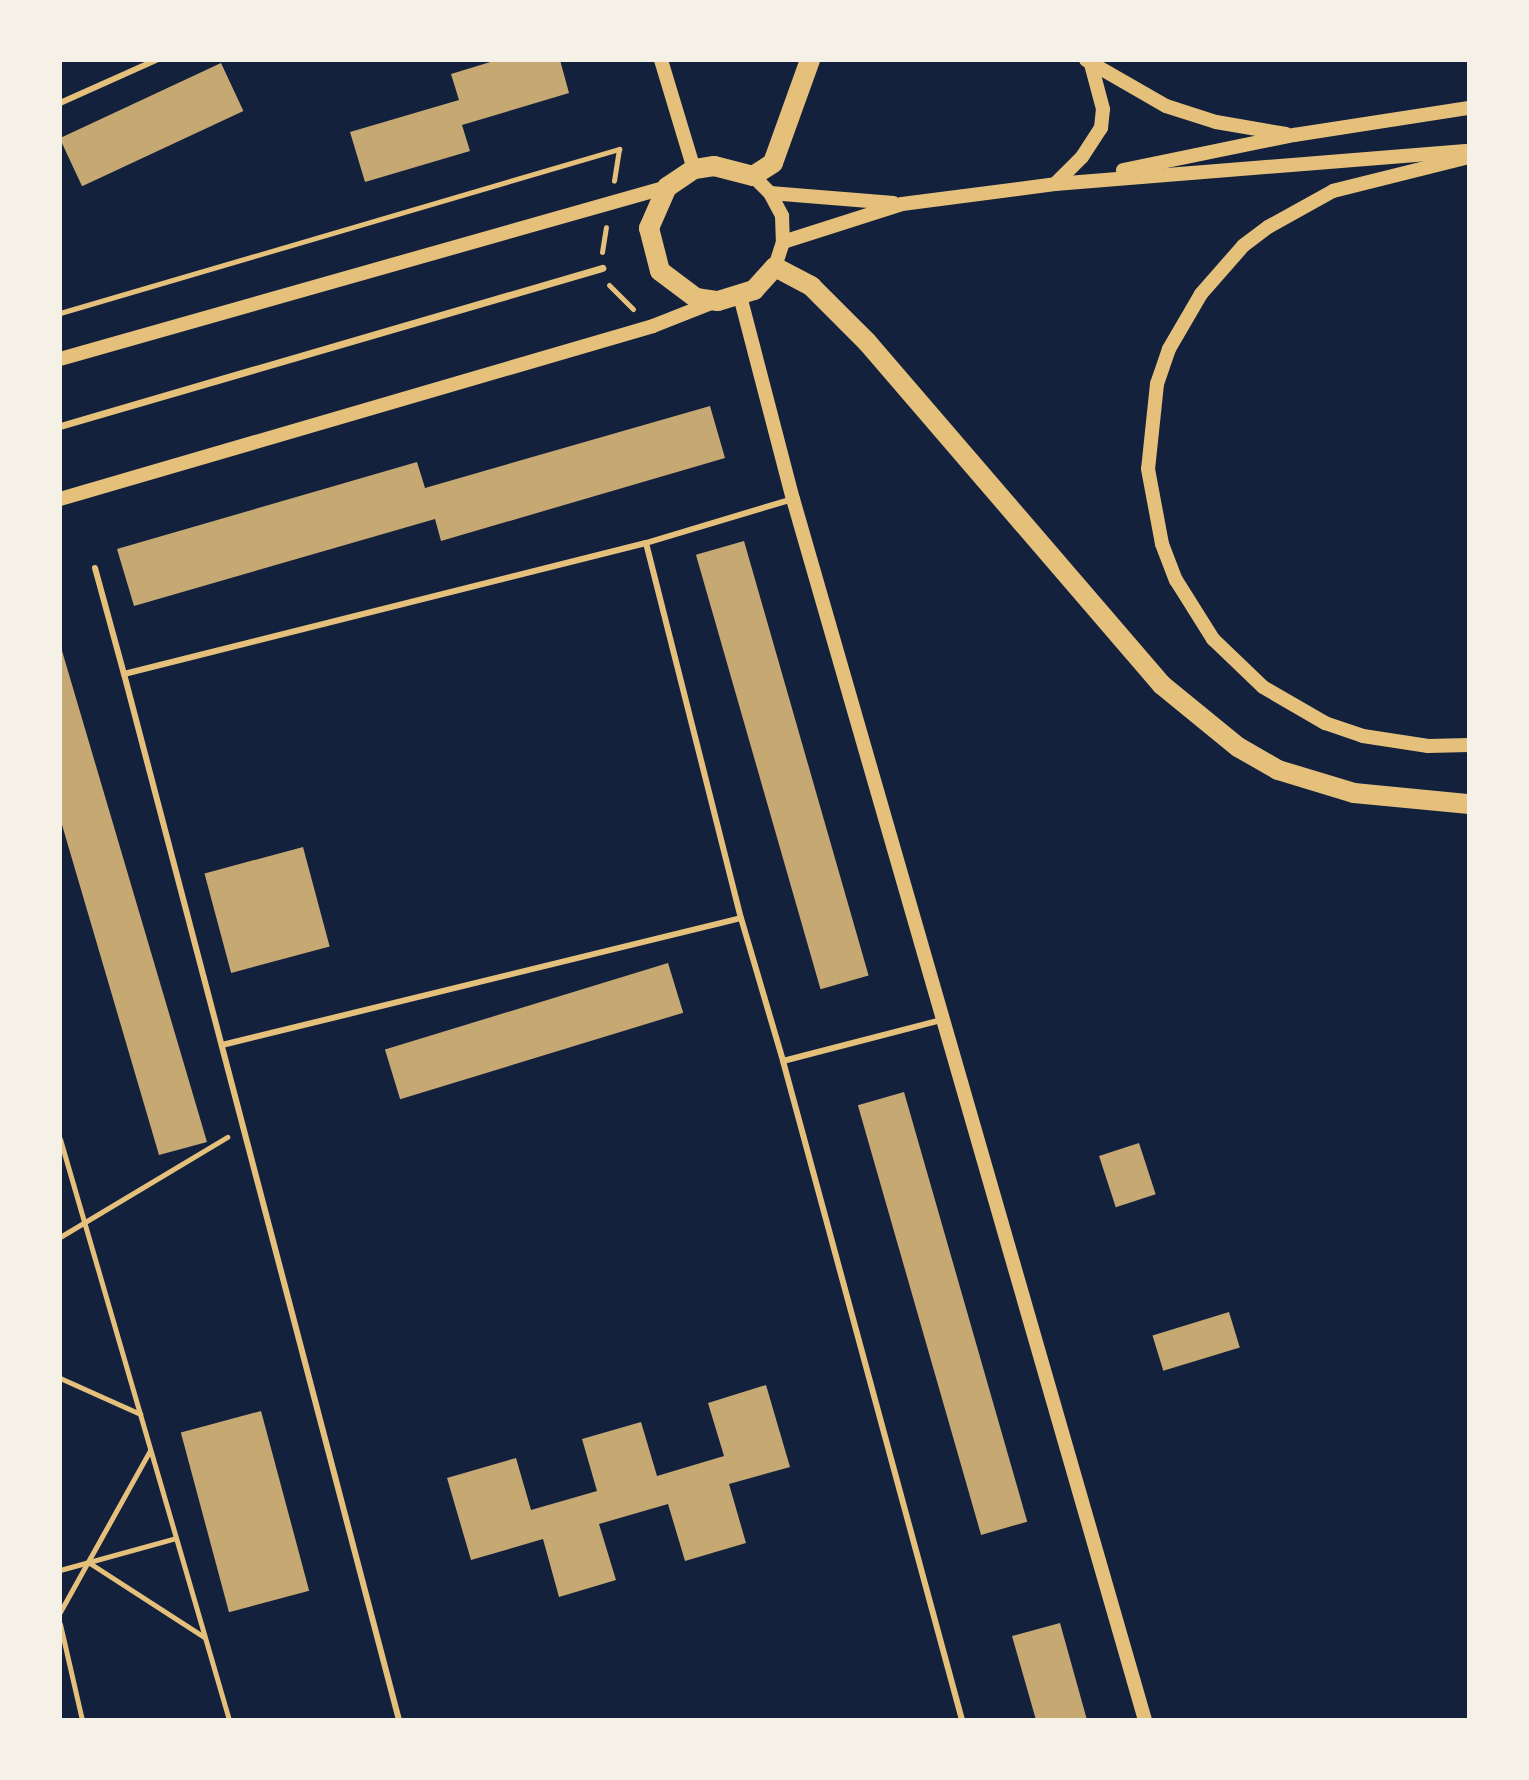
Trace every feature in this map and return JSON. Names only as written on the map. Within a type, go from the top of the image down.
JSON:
[{"type":"main road","points":[[810,60],[782,146],[773,163],[753,176],[724,167],[694,169],[667,187],[649,228],[660,271],[686,293],[718,301],[740,296],[775,267],[811,286],[867,342],[1162,685],[1199,717],[1278,770],[1315,783],[1395,800],[1469,804]]},
{"type":"street","points":[[661,60],[694,169]]},
{"type":"street","points":[[1088,62],[1143,96],[1187,114],[1294,135]]},
{"type":"street","points":[[1055,184],[1082,157],[1101,128],[1103,109],[1088,62]]},
{"type":"street","points":[[1055,184],[1294,135],[1469,108]]},
{"type":"street","points":[[783,242],[902,204],[1055,184],[1469,150]]},
{"type":"street","points":[[1469,157],[1333,191],[1299,207],[1243,246],[1201,294],[1169,349],[1150,427],[1148,469],[1162,544],[1176,580],[1213,639],[1254,679],[1298,710],[1363,736],[1428,746],[1469,745]]},
{"type":"street","points":[[753,176],[770,193],[782,216],[783,242],[775,267]]},
{"type":"street","points":[[60,359],[667,187]]},
{"type":"street","points":[[770,193],[902,204]]},
{"type":"street","points":[[60,426],[602,268]]},
{"type":"street","points":[[740,296],[793,499],[1145,1720]]},
{"type":"street","points":[[60,499],[653,326],[718,301]]},
{"type":"lane","points":[[60,103],[156,60]]},
{"type":"lane","points":[[124,674],[646,543],[793,499]]},
{"type":"lane","points":[[646,543],[741,918],[783,1061],[962,1720]]},
{"type":"lane","points":[[95,568],[399,1720]]},
{"type":"lane","points":[[222,1045],[741,918]]},
{"type":"lane","points":[[783,1061],[942,1020]]},
{"type":"path","points":[[60,313],[619,149],[602,268],[610,288],[653,326]]},
{"type":"path","points":[[60,1237],[244,1127]]},
{"type":"path","points":[[60,1139],[229,1720]]},
{"type":"path","points":[[60,1378],[140,1415]]},
{"type":"path","points":[[60,1612],[150,1450]]},
{"type":"path","points":[[60,1570],[176,1538]]},
{"type":"path","points":[[88,1562],[204,1637]]},
{"type":"path","points":[[60,1624],[82,1720]]},
{"type":"building","points":[[497,60],[560,60],[569,93],[462,125],[470,151],[365,182],[350,132],[459,100],[451,74]]},
{"type":"building","points":[[221,63],[243,111],[82,186],[60,138]]},
{"type":"building","points":[[710,406],[725,458],[441,541],[435,519],[134,606],[117,549],[417,462],[425,488]]},
{"type":"building","points":[[744,541],[869,975],[821,989],[696,555]]},
{"type":"building","points":[[60,644],[207,1142],[159,1155],[60,818]]},
{"type":"building","points":[[303,847],[330,946],[231,973],[204,873]]},
{"type":"building","points":[[668,963],[683,1013],[400,1099],[385,1050]]},
{"type":"building","points":[[904,1092],[1027,1522],[981,1535],[858,1105]]},
{"type":"building","points":[[1139,1143],[1156,1194],[1116,1207],[1099,1156]]},
{"type":"building","points":[[1229,1312],[1240,1347],[1163,1371],[1152,1335]]},
{"type":"building","points":[[766,1385],[790,1467],[729,1484],[746,1543],[685,1561],[668,1504],[599,1524],[616,1580],[559,1597],[543,1539],[471,1560],[447,1478],[516,1458],[531,1510],[597,1491],[582,1439],[641,1422],[657,1476],[724,1456],[708,1403]]},
{"type":"building","points":[[261,1411],[309,1591],[229,1612],[181,1432]]},
{"type":"building","points":[[1060,1623],[1087,1720],[1036,1720],[1012,1636]]}]
